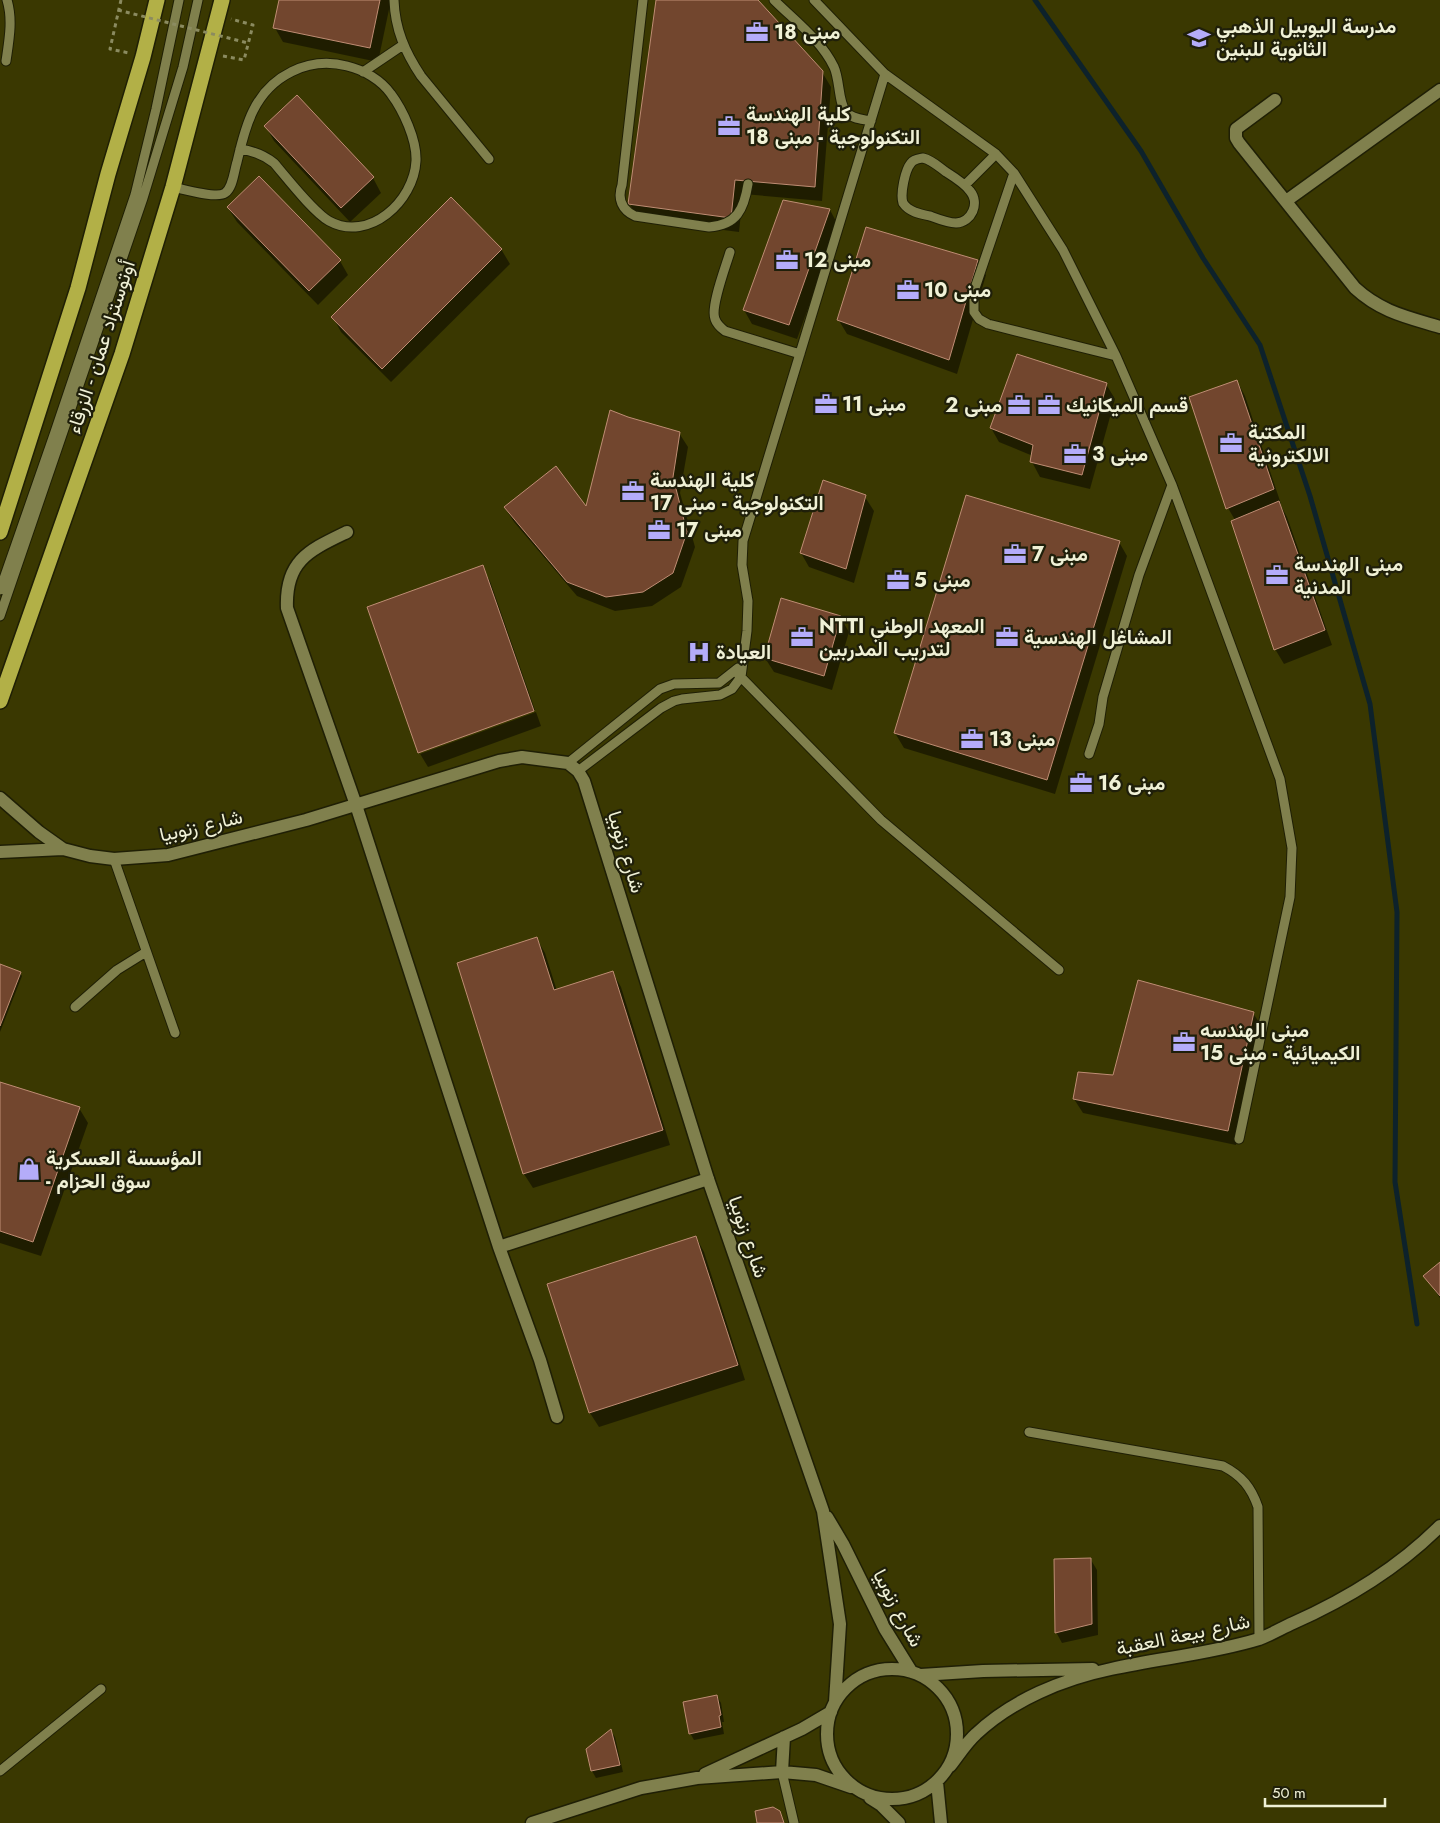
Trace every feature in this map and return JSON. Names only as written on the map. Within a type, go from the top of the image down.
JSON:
[{"type":"highway","name":"أوتوستراد عمان - الزرقاء","points":[[0,532],[5,505],[78,288],[108,174],[144,56],[156,0]]},
{"type":"highway","name":"أوتوستراد عمان - الزرقاء","points":[[0,701],[122,354],[173,187],[222,0]]},
{"type":"street","points":[[1286,201],[1440,90]]},
{"type":"street","points":[[1275,100],[1240,126],[1235,133],[1239,143],[1355,288],[1368,300],[1381,308],[1440,328]]},
{"type":"street","points":[[347,532],[313,549],[303,558],[292,574],[286,594],[287,608],[356,805],[498,1247],[540,1360],[557,1416]]},
{"type":"street","name":"شارع زنوبيا","points":[[0,852],[63,849],[90,856],[114,859],[168,855],[306,820],[499,761],[522,757],[573,767],[584,781],[708,1180],[823,1511],[840,1624],[833,1707]]},
{"type":"street","points":[[0,798],[32,826],[63,849]]},
{"type":"street","points":[[498,1247],[708,1180]]},
{"type":"street","name":"شارع زنوبيا","points":[[823,1511],[843,1544],[885,1629],[916,1673]]},
{"type":"street","name":"شارع بيعة العقبة","points":[[950,1766],[976,1734],[1024,1700],[1072,1680],[1110,1669],[1191,1656],[1259,1638],[1312,1615],[1350,1594],[1386,1571],[1421,1544],[1440,1526]]},
{"type":"street","points":[[532,1823],[641,1788],[696,1778],[782,1772],[816,1775],[859,1791],[881,1799],[901,1799],[920,1794],[937,1782],[950,1766],[957,1746],[957,1725],[951,1704],[938,1687],[916,1673],[893,1668],[876,1670],[859,1677],[846,1688],[833,1707],[827,1729],[830,1754],[843,1777],[859,1791],[881,1805],[898,1823]]},
{"type":"street","name":"شارع بيعة العقبة","points":[[916,1673],[1110,1669]]},
{"type":"street","points":[[696,1778],[784,1738],[833,1707]]},
{"type":"street","points":[[782,1772],[784,1738]]},
{"type":"street","points":[[937,1782],[941,1823]]},
{"type":"lane","points":[[6,0],[10,16],[6,61]]},
{"type":"lane","points":[[0,590],[135,195],[156,109],[179,0]]},
{"type":"lane","points":[[0,616],[143,198],[183,67],[198,0]]},
{"type":"lane","points":[[394,0],[398,28],[403,45],[421,76],[489,159]]},
{"type":"lane","points":[[643,0],[620,191],[621,203],[629,214],[635,216],[709,227],[724,225],[737,216],[745,202],[748,184]]},
{"type":"lane","points":[[774,0],[821,46],[829,57],[839,81],[842,101],[847,113],[852,117],[871,120]]},
{"type":"lane","points":[[814,0],[885,74],[996,154],[1014,173],[1063,250],[1116,356],[1172,485],[1280,779],[1292,848],[1290,896],[1238,1139]]},
{"type":"lane","points":[[363,72],[403,45]]},
{"type":"lane","points":[[173,187],[218,196],[225,193],[230,187],[240,149],[254,110],[271,86],[282,76],[298,68],[316,64],[346,66],[363,72],[378,82],[391,94],[410,128],[416,153],[414,173],[410,184],[393,208],[380,220],[353,227],[344,226],[320,215],[274,163],[258,153],[240,149]]},
{"type":"lane","points":[[573,767],[674,701],[720,695],[732,689],[744,663],[748,601],[742,565],[743,541],[885,74]]},
{"type":"lane","points":[[965,185],[996,154]]},
{"type":"lane","points":[[918,158],[931,161],[965,185],[973,194],[974,206],[969,216],[959,222],[948,222],[913,212],[905,207],[901,198],[910,166],[918,158]]},
{"type":"lane","points":[[1014,173],[974,291],[974,312],[979,319],[988,324],[1116,356]]},
{"type":"lane","points":[[730,252],[714,305],[714,318],[717,324],[725,331],[800,354]]},
{"type":"lane","points":[[1089,754],[1099,724],[1103,697],[1139,575],[1172,485]]},
{"type":"lane","points":[[573,767],[640,704],[666,686],[674,684],[719,683],[738,674]]},
{"type":"lane","points":[[738,674],[881,820],[1059,970]]},
{"type":"lane","points":[[666,686],[674,701]]},
{"type":"lane","points":[[640,704],[649,716]]},
{"type":"lane","points":[[114,859],[175,1033]]},
{"type":"lane","points":[[75,1007],[117,970],[146,952]]},
{"type":"lane","points":[[1029,1432],[1209,1463],[1223,1466],[1236,1472],[1253,1493],[1258,1507],[1259,1638]]},
{"type":"lane","points":[[0,1771],[101,1689]]},
{"type":"lane","points":[[782,1772],[794,1823]]},
{"type":"path","points":[[110,48],[121,0]]},
{"type":"path","points":[[118,10],[248,43]]},
{"type":"path","points":[[209,53],[244,60],[253,25],[218,15]]},
{"type":"building","points":[[279,0],[380,0],[370,48],[273,28]]},
{"type":"building","name":"كلية الهندسة التكنولوجية - مبنى 18","points":[[656,0],[758,0],[823,71],[815,187],[735,180],[731,218],[628,204]]},
{"type":"building","points":[[297,95],[374,177],[341,208],[264,126]]},
{"type":"building","points":[[259,176],[341,260],[309,291],[227,207]]},
{"type":"building","points":[[451,197],[502,249],[382,369],[331,317]]},
{"type":"building","name":"مبنى 12","points":[[783,200],[830,209],[789,325],[743,310]]},
{"type":"building","name":"مبنى 10","points":[[866,227],[978,260],[949,360],[837,320]]},
{"type":"building","name":"قسم الميكانيك","points":[[1017,354],[1107,383],[1082,475],[1030,462],[1033,445],[990,428]]},
{"type":"building","name":"المكتبة الالكترونية","points":[[1237,380],[1274,489],[1226,509],[1189,397]]},
{"type":"building","name":"كلية الهندسة التكنولوجية - مبنى 17","points":[[610,410],[680,432],[673,477],[687,532],[673,573],[643,592],[606,597],[567,582],[504,507],[556,466],[586,506]]},
{"type":"building","points":[[823,480],[866,495],[846,569],[800,553]]},
{"type":"building","name":"المشاغل الهندسية","points":[[966,495],[1120,541],[1047,780],[894,733]]},
{"type":"building","name":"مبنى الهندسة المدنية","points":[[1279,501],[1325,630],[1274,650],[1231,521]]},
{"type":"building","points":[[483,565],[534,711],[418,753],[367,607]]},
{"type":"building","name":"NTTI المعهد الوطني لتدريب المدربين","points":[[781,598],[841,616],[824,676],[764,658]]},
{"type":"building","points":[[537,937],[554,990],[613,971],[663,1130],[523,1174],[457,963]]},
{"type":"building","points":[[0,964],[21,972],[0,1026]]},
{"type":"building","name":"مبنى الهندسه الكيميائية - مبنى 15","points":[[1138,980],[1254,1012],[1228,1131],[1073,1099],[1078,1072],[1113,1075]]},
{"type":"building","name":"المؤسسة العسكرية - سوق الحزام","points":[[0,1082],[80,1107],[33,1242],[0,1231]]},
{"type":"building","points":[[696,1236],[738,1365],[589,1413],[547,1284]]},
{"type":"building","points":[[1440,1262],[1440,1296],[1423,1276]]},
{"type":"building","points":[[1091,1558],[1092,1624],[1055,1633],[1054,1559]]},
{"type":"building","points":[[717,1695],[721,1727],[689,1734],[683,1702]]},
{"type":"building","points":[[611,1729],[620,1765],[591,1771],[586,1749]]},
{"type":"building","points":[[773,1807],[780,1811],[784,1823],[757,1823],[755,1811]]},
{"type":"waterway","points":[[1035,0],[1141,151],[1203,258],[1260,345],[1310,496],[1370,704],[1397,912],[1395,1182],[1417,1324]]},
{"type":"place","name":"مبنى 18","points":[[757,32]]},
{"type":"place","name":"مدرسة اليوبيل الذهبي الثانوية للبنين","points":[[1199,38]]},
{"type":"place","name":"كلية الهندسة التكنولوجية - مبنى 18","points":[[729,126]]},
{"type":"place","name":"مبنى 12","points":[[787,260]]},
{"type":"place","name":"مبنى 10","points":[[908,290]]},
{"type":"place","name":"مبنى 11","points":[[826,404]]},
{"type":"place","name":"مبنى 2","points":[[1019,405]]},
{"type":"place","name":"قسم الميكانيك","points":[[1049,405]]},
{"type":"place","name":"المكتبة الالكترونية","points":[[1231,443]]},
{"type":"place","name":"مبنى 3","points":[[1075,454]]},
{"type":"place","name":"كلية الهندسة التكنولوجية - مبنى 17","points":[[633,491]]},
{"type":"place","name":"مبنى 17","points":[[659,530]]},
{"type":"place","name":"مبنى 7","points":[[1015,554]]},
{"type":"place","name":"مبنى الهندسة المدنية","points":[[1277,575]]},
{"type":"place","name":"مبنى 5","points":[[898,580]]},
{"type":"place","name":"NTTI المعهد الوطني لتدريب المدربين","points":[[802,637]]},
{"type":"place","name":"المشاغل الهندسية","points":[[1007,637]]},
{"type":"place","name":"العيادة","points":[[699,652]]},
{"type":"place","name":"مبنى 13","points":[[972,739]]},
{"type":"place","name":"مبنى 16","points":[[1081,783]]},
{"type":"place","name":"مبنى الهندسه الكيميائية - مبنى 15","points":[[1184,1042]]},
{"type":"place","name":"المؤسسة العسكرية - سوق الحزام","points":[[29,1169]]}]
